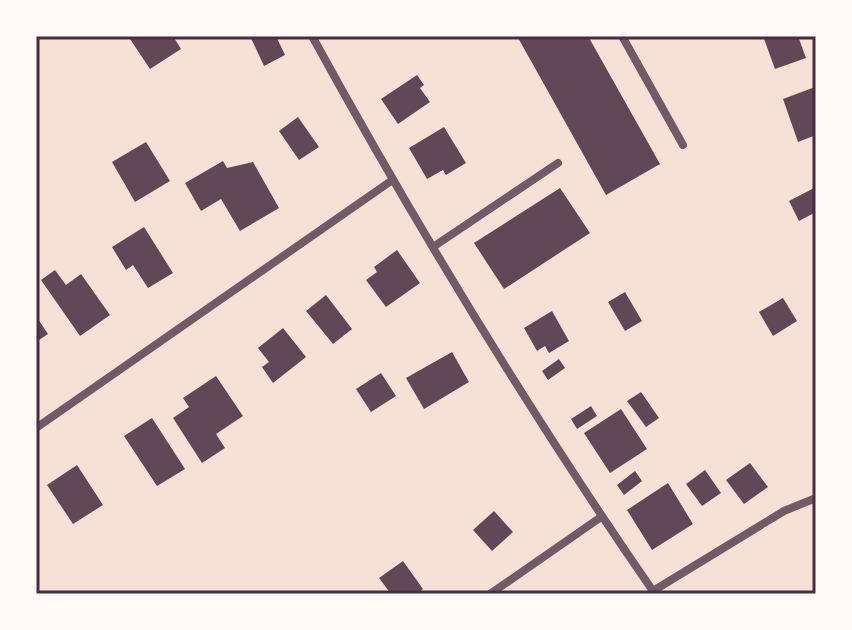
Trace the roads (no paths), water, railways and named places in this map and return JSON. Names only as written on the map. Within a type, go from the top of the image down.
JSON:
[{"type":"street","points":[[312,36],[391,181],[601,517],[654,593],[784,511],[816,498]]},
{"type":"street","points":[[622,36],[683,145]]},
{"type":"street","points":[[433,247],[558,163]]},
{"type":"street","points":[[36,428],[391,181]]},
{"type":"street","points":[[490,594],[601,517]]}]
